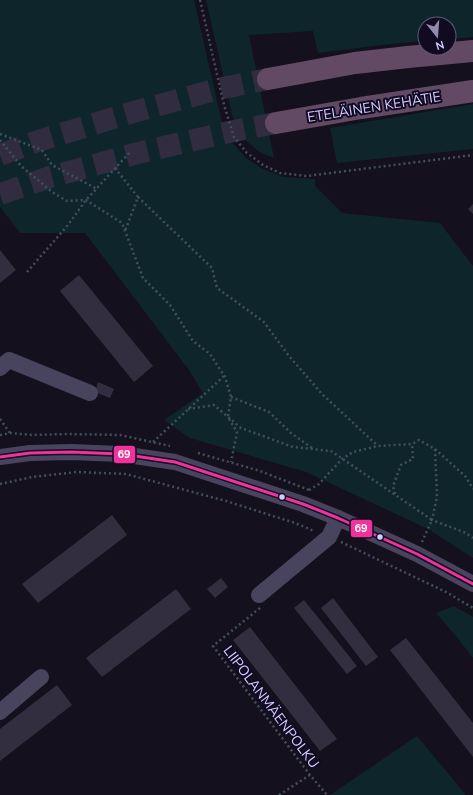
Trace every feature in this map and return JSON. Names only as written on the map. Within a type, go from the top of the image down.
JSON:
[{"type":"highway","points":[[268,79],[355,63],[473,51]]},
{"type":"highway","name":"ETELÄINEN KEHÄTIE","points":[[276,123],[473,91]]},
{"type":"street","points":[[0,368],[9,360],[90,393]]},
{"type":"street","points":[[0,457],[30,453],[71,452],[121,454],[175,462],[303,504],[338,518],[417,554],[473,584]]},
{"type":"street","points":[[261,601],[329,537],[338,518]]},
{"type":"street","points":[[0,712],[41,677]]},
{"type":"path","points":[[0,134],[42,150],[52,165],[97,189]]},
{"type":"path","points":[[0,140],[21,166],[52,192],[67,201],[86,200],[122,223],[143,278],[170,305],[193,341],[210,354],[224,376],[231,397],[228,417],[236,432],[231,462]]},
{"type":"path","points":[[27,272],[68,225],[86,200],[131,151]]},
{"type":"path","points":[[115,168],[138,197],[212,268],[217,288],[264,322],[289,356],[322,394],[378,446]]},
{"type":"path","points":[[125,231],[138,197]]},
{"type":"path","points":[[153,442],[224,376]]},
{"type":"path","points":[[231,397],[269,412],[291,434],[313,449]]},
{"type":"path","points":[[188,409],[214,405],[241,428],[293,448],[331,452],[432,520],[466,533],[473,538]]},
{"type":"path","points":[[0,419],[10,433]]},
{"type":"path","points":[[309,490],[319,484],[342,459],[353,452],[378,446],[412,444],[419,440],[435,449],[466,477],[473,489]]},
{"type":"path","points":[[395,495],[392,486],[401,465],[413,459],[412,444]]},
{"type":"path","points":[[417,554],[432,520],[437,497],[435,449]]},
{"type":"path","points":[[0,484],[32,477],[78,472],[126,474],[226,501],[295,523],[351,546],[440,589],[473,608]]},
{"type":"path","name":"LIIPOLANMÄENPOLKU","points":[[261,601],[213,646],[310,775],[327,795]]},
{"type":"path","points":[[279,795],[310,775]]},
{"type":"green space","points":[[0,0],[194,0],[223,127],[230,140],[246,158],[261,168],[283,177],[315,179],[315,186],[342,213],[440,223],[473,266],[473,558],[428,529],[306,472],[190,438],[164,420],[203,393],[189,370],[85,233],[20,233],[0,207]]},
{"type":"green space","points":[[206,0],[473,0],[473,37],[457,38],[457,16],[417,16],[417,42],[318,53],[313,31],[249,35],[274,158],[259,152],[241,136],[232,114]]},
{"type":"green space","points":[[473,104],[473,149],[337,163],[330,128]]},
{"type":"green space","points":[[454,606],[473,617],[473,658],[436,613]]},
{"type":"green space","points":[[417,736],[466,795],[330,795]]},
{"type":"building","points":[[473,204],[473,214],[468,209]]},
{"type":"building","points":[[0,250],[16,270],[0,283]]},
{"type":"building","points":[[79,275],[153,366],[134,382],[60,291]]},
{"type":"building","points":[[98,382],[114,389],[110,398],[95,392]]},
{"type":"building","points":[[112,515],[127,535],[38,603],[22,584]]},
{"type":"building","points":[[221,578],[228,587],[215,598],[207,589]]},
{"type":"building","points":[[176,589],[191,609],[102,677],[86,658]]},
{"type":"building","points":[[333,598],[378,657],[366,666],[321,608]]},
{"type":"building","points":[[304,600],[357,666],[347,674],[294,608]]},
{"type":"building","points":[[250,627],[337,739],[320,751],[233,640]]},
{"type":"building","points":[[406,638],[473,723],[473,757],[390,650]]},
{"type":"building","points":[[57,685],[72,705],[0,761],[0,729]]},
{"type":"tunnel","points":[[0,155],[35,142],[130,113],[218,89],[268,79]]},
{"type":"tunnel","points":[[0,194],[50,177],[142,152],[276,123]]},
{"type":"transit line","name":"69","points":[[0,457],[30,453],[71,452],[121,454],[175,462],[303,504],[338,518],[417,554],[473,584]]}]
